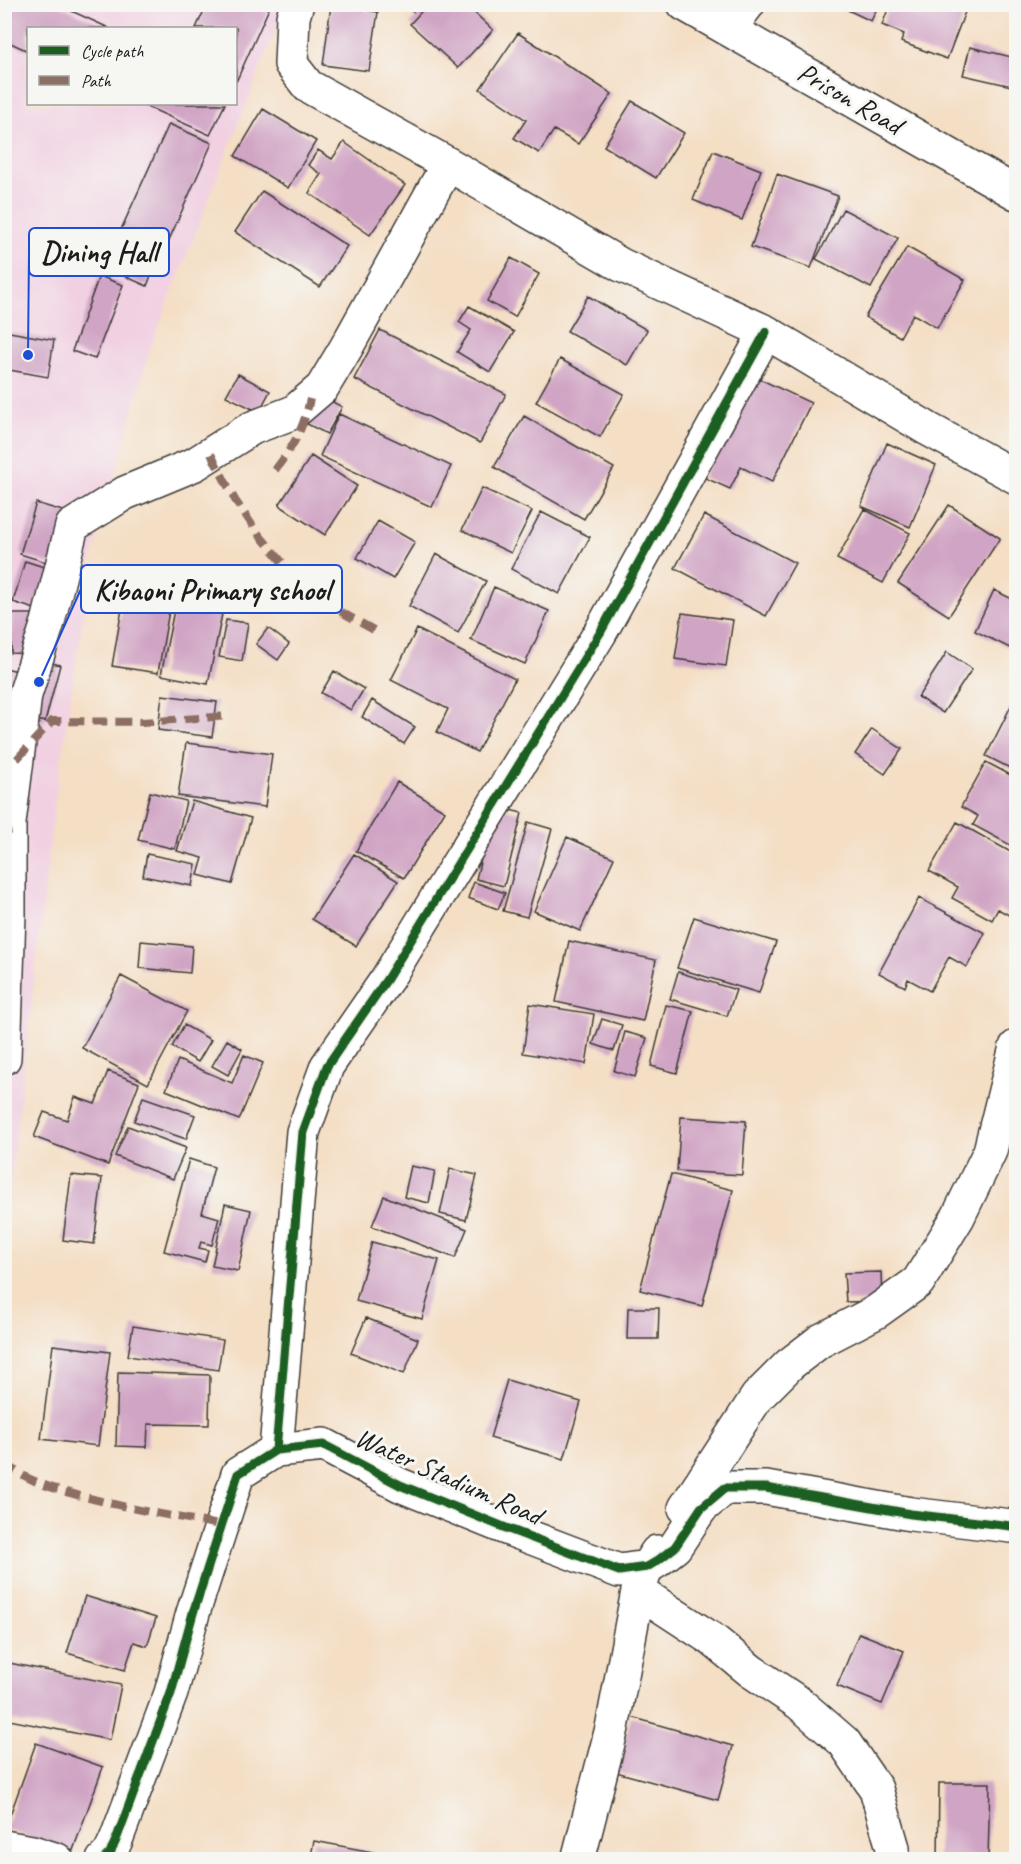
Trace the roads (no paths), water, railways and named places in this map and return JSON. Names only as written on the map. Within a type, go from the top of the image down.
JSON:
[{"type":"street","points":[[297,4],[293,17],[291,64],[308,86],[621,265],[766,332],[928,429],[1017,477]]},
{"type":"street","name":"Prison Road","points":[[684,4],[738,16],[1017,193]]},
{"type":"street","points":[[4,1058],[9,823],[25,695],[19,669],[48,621],[72,526],[125,493],[195,464],[252,428],[294,412],[322,388],[448,164]]},
{"type":"street","points":[[276,1450],[303,1132],[327,1066],[387,979],[600,633],[766,332]]},
{"type":"street","points":[[578,1860],[612,1728],[643,1579],[757,1397],[790,1364],[820,1341],[876,1312],[918,1282],[958,1217],[990,1151],[1017,1047]]},
{"type":"street","name":"Water Stadium Road","points":[[103,1860],[110,1853],[116,1840],[171,1693],[193,1613],[238,1474],[276,1450],[324,1445],[400,1485],[578,1556],[643,1579]]},
{"type":"street","points":[[643,1579],[675,1546],[701,1508],[725,1488],[766,1488],[911,1514],[1017,1526]]},
{"type":"street","points":[[643,1579],[713,1640],[752,1671],[799,1702],[844,1742],[876,1789],[893,1848],[893,1860]]},
{"type":"street","points":[[4,1847],[32,1852],[57,1860]]},
{"type":"place","name":"Dining Hall","points":[[28,355]]},
{"type":"place","name":"Kibaoni Primary school","points":[[39,682]]}]
